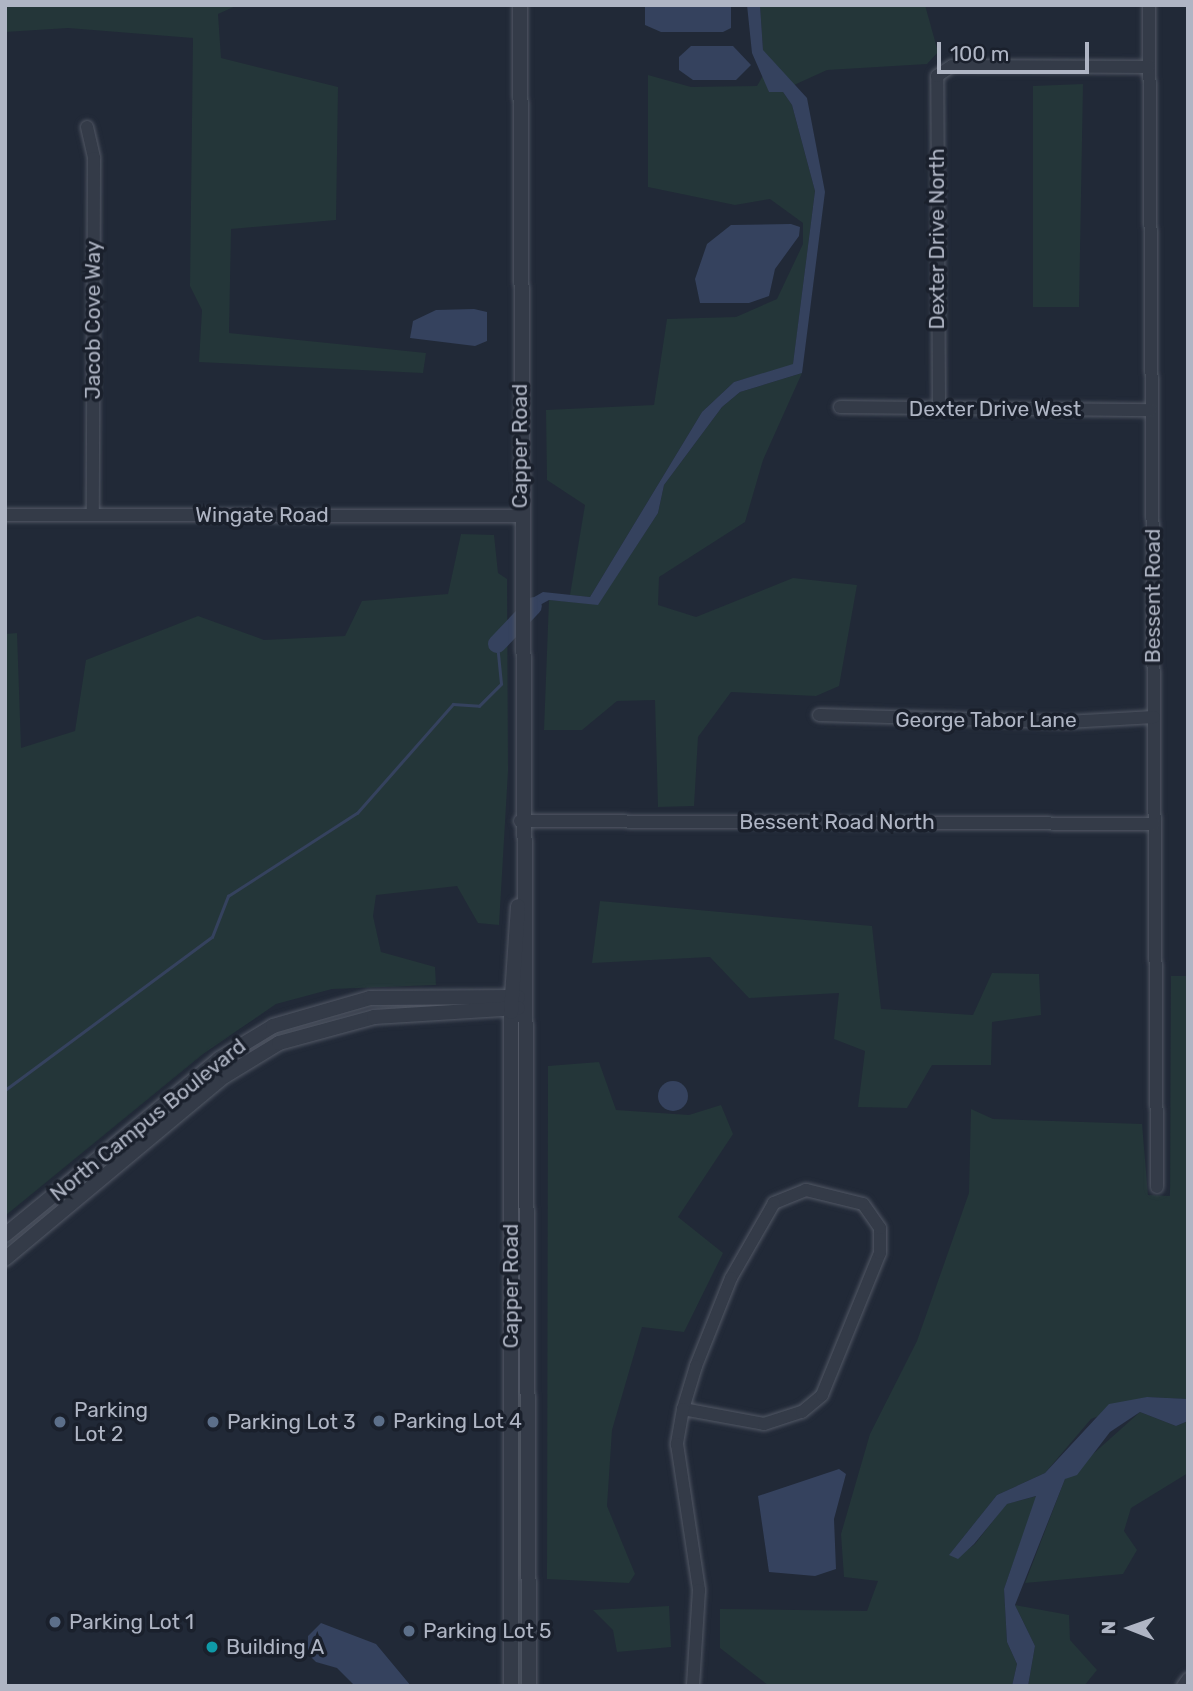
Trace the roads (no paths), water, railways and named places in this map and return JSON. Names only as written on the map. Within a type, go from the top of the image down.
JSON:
[{"type":"street","name":"Capper Road","points":[[520,5],[520,887],[529,1002],[529,1686]]},
{"type":"street","name":"Bessent Road","points":[[1149,5],[1157,1187]]},
{"type":"street","name":"Dexter Drive North","points":[[939,409],[940,70],[1149,67]]},
{"type":"street","name":"Jacob Cove Way","points":[[87,127],[94,158],[93,515]]},
{"type":"street","name":"Dexter Drive West","points":[[840,407],[1151,410]]},
{"type":"street","name":"Wingate Road","points":[[5,515],[520,516]]},
{"type":"street","name":"George Tabor Lane","points":[[819,715],[1054,722],[1154,717]]},
{"type":"street","name":"Bessent Road North","points":[[520,821],[1154,824]]},
{"type":"street","name":"Capper Road","points":[[511,1686],[511,995],[520,887]]},
{"type":"street","name":"North Campus Boulevard","points":[[5,1236],[219,1059],[297,1017],[390,996],[511,995],[529,1002]]},
{"type":"street","name":"North Campus Boulevard","points":[[5,1259],[241,1064],[301,1034],[374,1017],[511,1012],[529,1002]]},
{"type":"street","points":[[297,1017],[301,1034]]},
{"type":"street","points":[[112,1146],[125,1160]]},
{"type":"street","points":[[683,1409],[764,1424],[802,1412],[822,1395],[880,1253],[880,1228],[863,1204],[806,1190],[774,1203],[731,1278],[683,1409],[677,1460],[699,1590],[693,1686]]},
{"type":"street","points":[[1183,1686],[1188,1679]]},
{"type":"water","points":[[645,5],[731,5],[731,28],[723,32],[661,32],[645,25]]},
{"type":"water","points":[[747,5],[760,5],[763,50],[807,98],[825,192],[802,373],[740,392],[722,407],[664,485],[658,513],[598,605],[549,600],[529,611],[529,600],[543,592],[590,597],[702,412],[734,382],[793,364],[815,191],[792,105],[783,92],[769,92],[752,53]]},
{"type":"water","points":[[691,46],[733,46],[751,65],[736,80],[693,80],[679,70],[679,57]]},
{"type":"water","points":[[791,224],[800,227],[799,236],[775,269],[769,296],[749,303],[700,303],[695,279],[707,244],[731,225]]},
{"type":"water","points":[[474,309],[487,312],[487,341],[475,346],[410,338],[413,321],[436,310]]},
{"type":"water","points":[[673,1081],[684,1085],[688,1096],[684,1107],[673,1111],[662,1107],[658,1096],[662,1085]]},
{"type":"water","points":[[1147,1397],[1188,1399],[1188,1421],[1176,1426],[1140,1412],[1110,1432],[1077,1475],[1065,1479],[1015,1605],[1035,1646],[1028,1686],[1012,1686],[1017,1664],[1007,1642],[1004,1589],[1036,1496],[1007,1504],[958,1559],[949,1555],[997,1495],[1045,1473],[1109,1404]]},
{"type":"water","points":[[839,1469],[846,1474],[834,1519],[836,1569],[815,1576],[769,1572],[758,1496]]},
{"type":"water","points":[[321,1623],[376,1644],[411,1686],[355,1686],[337,1668],[316,1662],[308,1654],[308,1636]]},
{"type":"waterway","points":[[497,644],[533,606]]},
{"type":"waterway","points":[[5,1090],[212,937],[228,896],[357,813],[453,704],[479,706],[501,684],[497,644]]},
{"type":"place","name":"Parking Lot 4","points":[[379,1421]]},
{"type":"place","name":"Parking Lot 2","points":[[60,1422]]},
{"type":"place","name":"Parking Lot 3","points":[[213,1422]]},
{"type":"place","name":"Parking Lot 1","points":[[55,1622]]},
{"type":"place","name":"Parking Lot 5","points":[[409,1631]]},
{"type":"place","name":"Building A","points":[[212,1647]]}]
